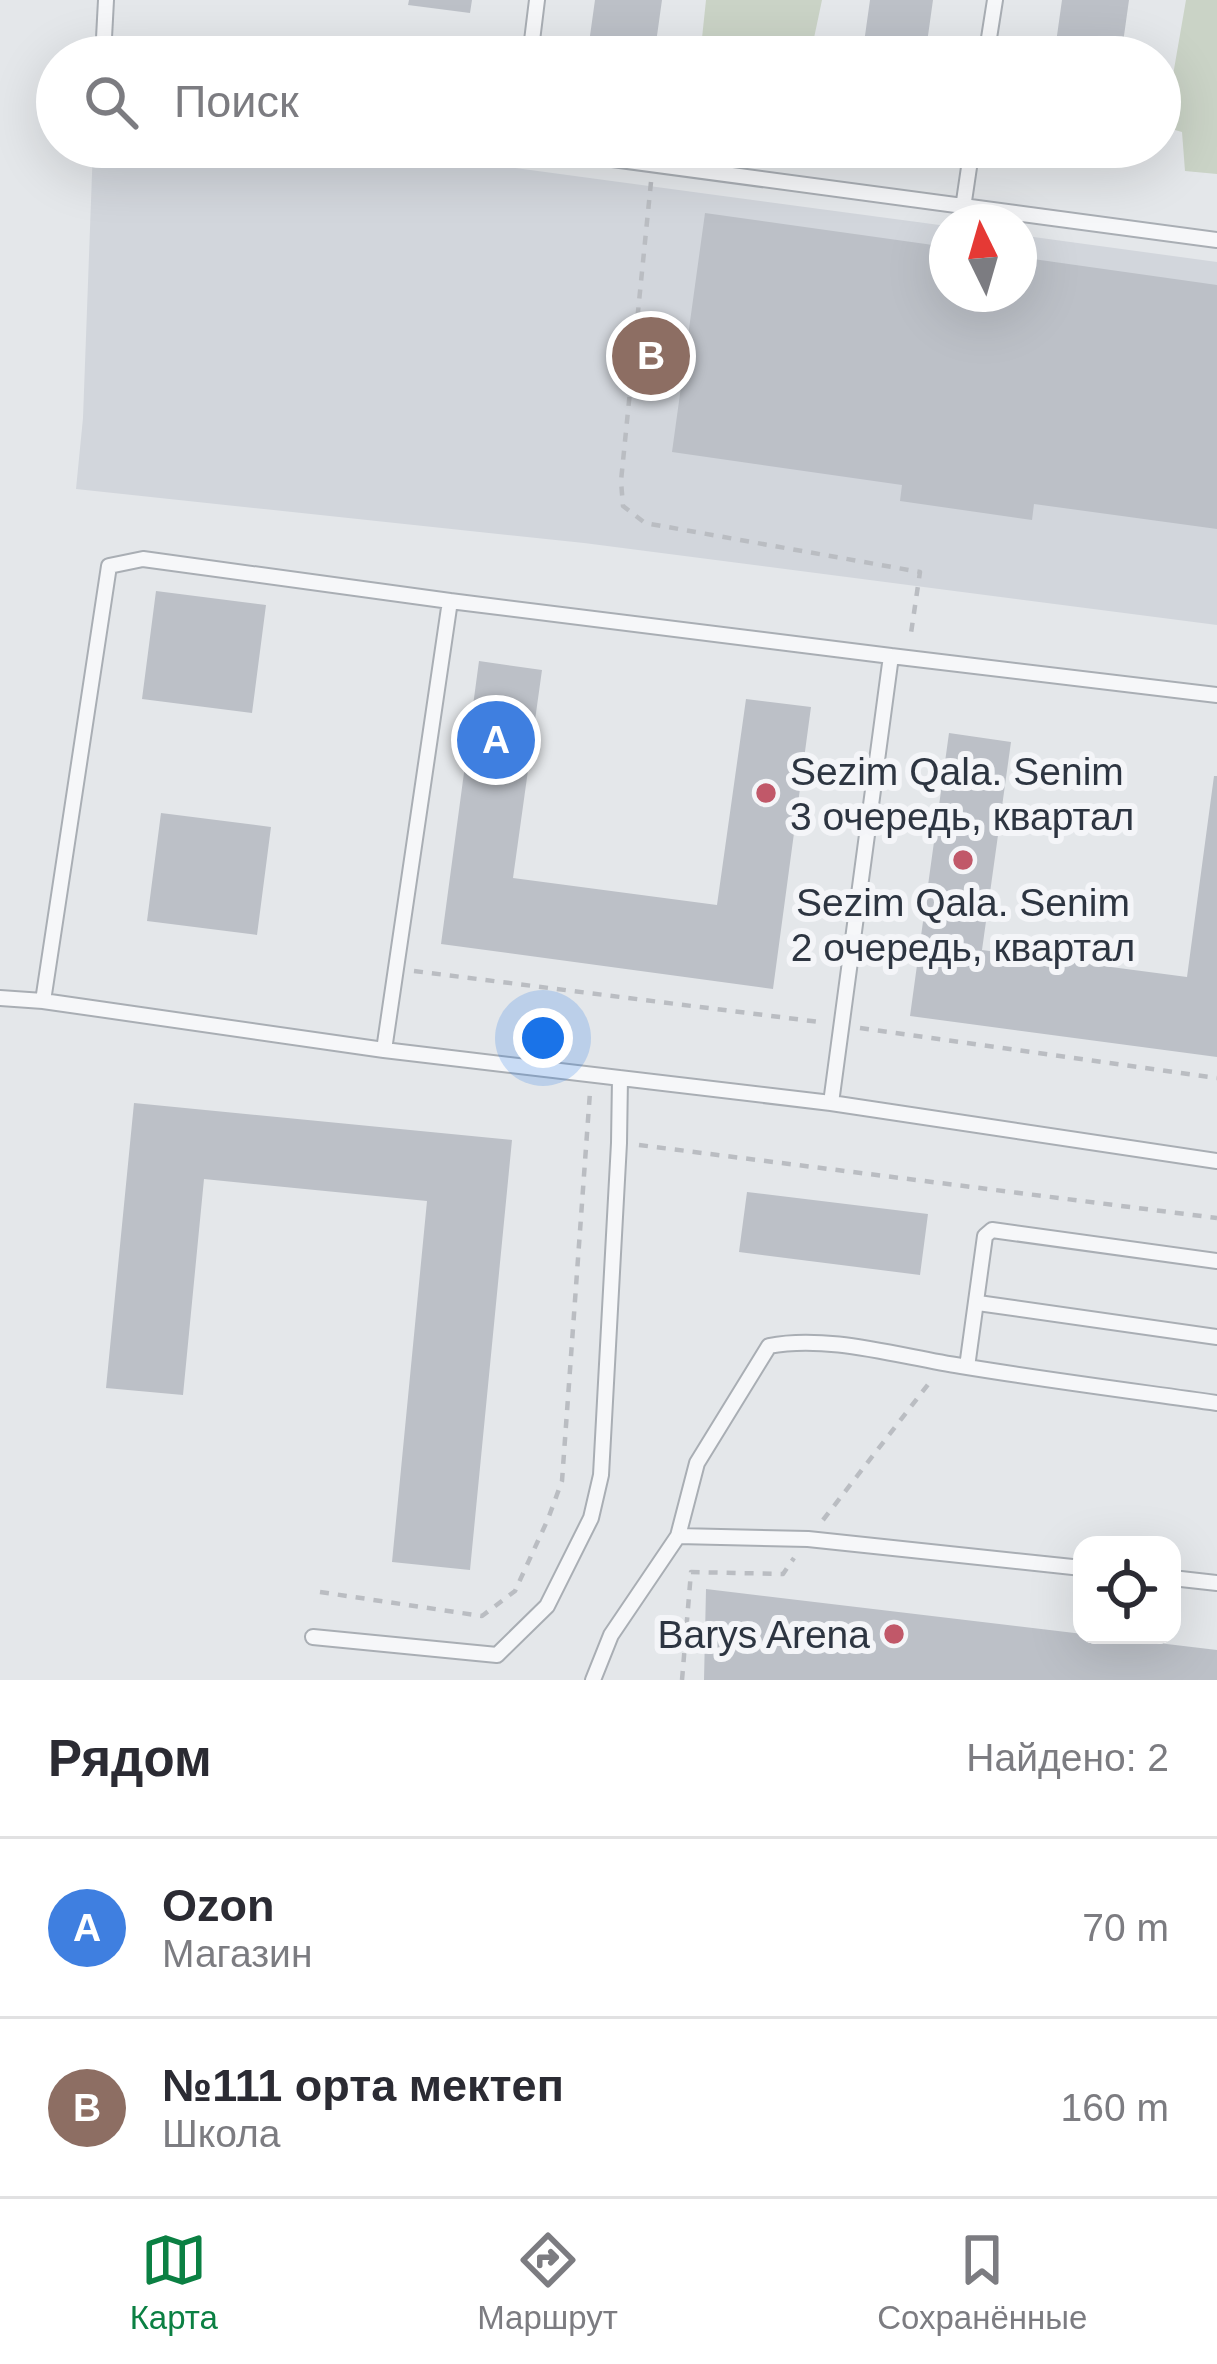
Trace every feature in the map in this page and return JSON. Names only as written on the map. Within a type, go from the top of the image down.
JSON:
[{"type":"lane","points":[[105,36],[106,0]]},
{"type":"lane","points":[[533,36],[537,0]]},
{"type":"lane","points":[[989,36],[995,0]]},
{"type":"lane","points":[[681,168],[935,204]]},
{"type":"lane","points":[[964,204],[969,168]]},
{"type":"lane","points":[[1037,217],[1217,240]]},
{"type":"lane","points":[[43,1000],[109,566],[142,559],[450,602],[1217,695]]},
{"type":"lane","points":[[384,1050],[450,602]]},
{"type":"lane","points":[[831,1103],[891,656]]},
{"type":"lane","points":[[0,998],[831,1103],[1217,1161]]},
{"type":"lane","points":[[314,1637],[497,1655],[547,1606],[591,1518],[601,1475],[620,1078]]},
{"type":"lane","points":[[968,1367],[985,1236],[992,1230],[1217,1261]]},
{"type":"lane","points":[[978,1303],[1217,1337]]},
{"type":"lane","points":[[593,1680],[611,1635],[678,1536],[697,1463],[769,1346],[825,1343],[1217,1403]]},
{"type":"lane","points":[[678,1536],[808,1539],[1073,1567]]},
{"type":"lane","points":[[1181,1579],[1217,1583]]},
{"type":"path","points":[[653,168],[621,481],[623,506],[645,523],[920,572],[908,659]]},
{"type":"path","points":[[396,968],[1217,1078]]},
{"type":"path","points":[[320,1592],[482,1616],[515,1592],[562,1480],[591,1075]]},
{"type":"path","points":[[587,1139],[1217,1218]]},
{"type":"shaded area","points":[[706,0],[822,0],[814,36],[702,36]]},
{"type":"shaded area","points":[[1186,0],[1217,0],[1217,174],[1185,171],[1180,36]]},
{"type":"shaded area","points":[[92,168],[515,168],[929,224],[929,312],[1037,312],[1037,237],[1217,262],[1217,625],[584,543],[76,489]]},
{"type":"building","points":[[409,0],[472,0],[470,13],[408,5]]},
{"type":"building","points":[[595,0],[662,0],[657,36],[590,36]]},
{"type":"building","points":[[870,0],[933,0],[928,36],[865,36]]},
{"type":"building","points":[[1062,0],[1129,0],[1124,36],[1057,36]]},
{"type":"building","points":[[705,213],[929,244],[929,312],[1037,312],[1037,260],[1217,285],[1217,529],[1034,504],[1032,520],[900,501],[902,485],[672,452]]},
{"type":"building","points":[[156,591],[266,605],[252,713],[142,699]]},
{"type":"building","name":"Sezim Qala. Senim 3 очередь, квартал","points":[[479,661],[542,670],[513,878],[717,905],[746,699],[811,707],[773,989],[441,944]]},
{"type":"building","name":"Sezim Qala. Senim 2 очередь, квартал","points":[[949,733],[1011,742],[982,950],[1187,977],[1217,776],[1217,1057],[910,1016]]},
{"type":"building","points":[[161,813],[271,827],[257,935],[147,921]]},
{"type":"building","points":[[134,1103],[512,1140],[470,1570],[392,1562],[427,1201],[204,1179],[183,1395],[106,1388]]},
{"type":"building","points":[[747,1192],[928,1214],[920,1275],[739,1252]]},
{"type":"building","name":"Barys Arena","points":[[706,1589],[1073,1633],[1073,1644],[1167,1644],[1217,1650],[1217,1680],[704,1680]]},
{"type":"place","name":"№111 орта мектеп","points":[[651,356]]},
{"type":"place","name":"Ozon","points":[[496,740]]},
{"type":"place","name":"Sezim Qala. Senim 3 очередь, квартал","points":[[766,793]]},
{"type":"place","name":"Sezim Qala. Senim 2 очередь, квартал","points":[[963,860]]},
{"type":"place","name":"Barys Arena","points":[[894,1634]]}]
